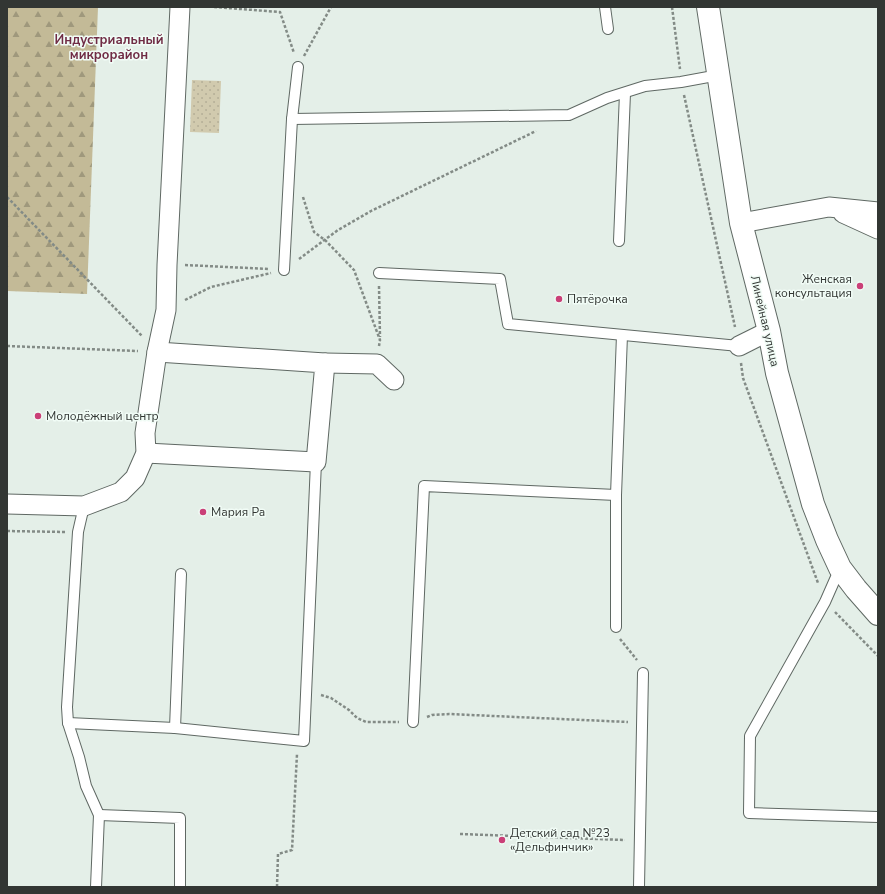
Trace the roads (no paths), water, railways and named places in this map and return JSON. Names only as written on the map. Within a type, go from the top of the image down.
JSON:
[{"type":"main road","name":"Линейная улица","points":[[708,7],[740,222],[769,331],[777,373],[813,504],[840,568],[878,614]]},
{"type":"street","points":[[7,504],[84,506],[121,492],[135,478],[146,453],[145,433],[157,352],[166,310],[180,7]]},
{"type":"street","points":[[829,207],[878,229]]},
{"type":"street","points":[[740,222],[829,207],[878,212]]},
{"type":"street","points":[[739,346],[769,331]]},
{"type":"street","points":[[157,352],[325,363],[377,364],[394,380]]},
{"type":"street","points":[[146,453],[316,462],[325,363]]},
{"type":"lane","points":[[605,7],[608,29]]},
{"type":"lane","points":[[284,270],[292,119],[298,67]]},
{"type":"lane","points":[[292,119],[569,115],[607,98],[645,86],[682,82],[719,75]]},
{"type":"lane","points":[[619,241],[625,93]]},
{"type":"lane","points":[[379,273],[500,279],[508,324],[739,346]]},
{"type":"lane","points":[[616,627],[616,495],[622,335]]},
{"type":"lane","points":[[68,723],[175,728],[304,741],[316,462]]},
{"type":"lane","points":[[413,722],[424,486],[616,495]]},
{"type":"lane","points":[[84,506],[78,532],[67,707],[68,723],[79,757],[86,786],[99,815],[96,887]]},
{"type":"lane","points":[[840,568],[825,602],[750,736],[749,813],[878,817]]},
{"type":"lane","points":[[175,728],[180,574]]},
{"type":"lane","points":[[639,887],[643,673]]},
{"type":"lane","points":[[99,815],[180,818],[180,887]]},
{"type":"place","name":"Женская консультация","points":[[860,286]]},
{"type":"place","name":"Пятёрочка","points":[[559,299]]},
{"type":"place","name":"Молодёжный центр","points":[[38,416]]},
{"type":"place","name":"Мария Ра","points":[[203,512]]},
{"type":"place","name":"Детский сад №23 «Дельфинчик»","points":[[502,840]]},
{"type":"district","name":"Индустриальный микрорайон","points":[[109,46]]}]
